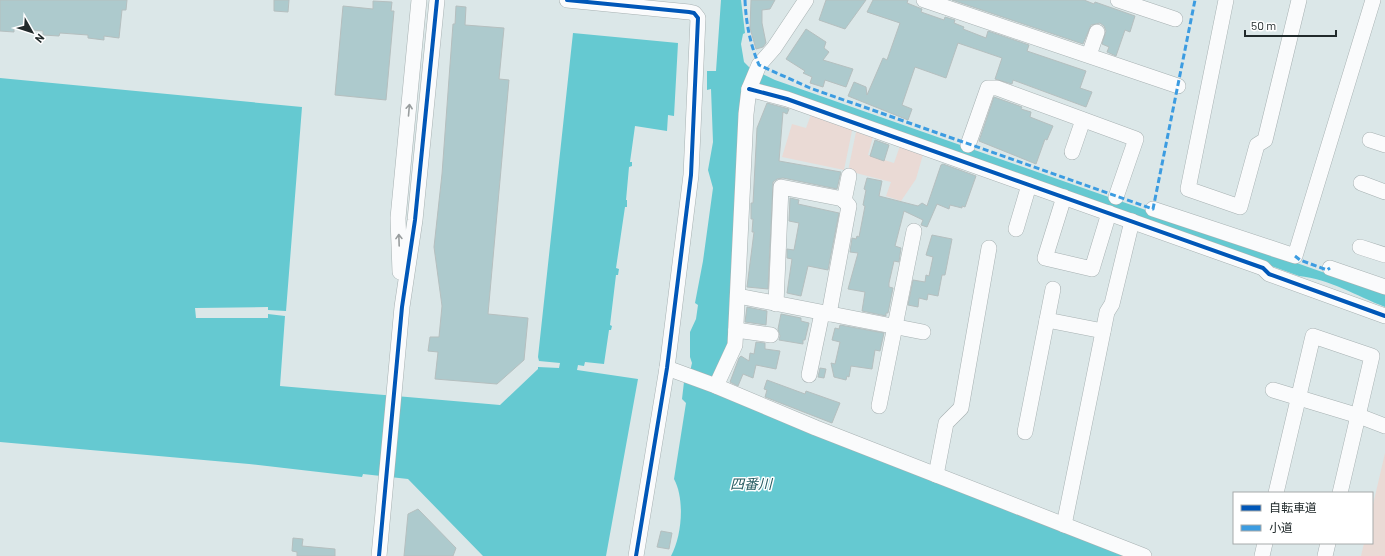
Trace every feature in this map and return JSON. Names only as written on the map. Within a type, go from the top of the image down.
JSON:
[{"type":"street","points":[[402,307],[398,218],[419,0]]},
{"type":"street","points":[[379,556],[402,307],[415,220],[438,0]]},
{"type":"street","points":[[567,0],[689,6],[698,18],[694,138],[691,175],[667,368],[636,556]]},
{"type":"street","points":[[714,385],[735,345],[746,114],[750,88],[759,65],[774,48],[806,0]]},
{"type":"street","points":[[924,0],[1178,86]]},
{"type":"street","points":[[1118,0],[1175,19]]},
{"type":"street","points":[[1226,0],[1188,189],[1240,208],[1257,145],[1265,140],[1299,0]]},
{"type":"street","points":[[1153,209],[1295,256],[1373,0]]},
{"type":"street","points":[[1089,55],[1097,32]]},
{"type":"street","points":[[750,88],[788,99],[1263,268],[1269,274],[1385,316]]},
{"type":"street","points":[[968,145],[988,88],[997,88],[1136,139],[1116,197]]},
{"type":"street","points":[[1072,152],[1082,120]]},
{"type":"street","points":[[1370,140],[1385,145]]},
{"type":"street","points":[[844,201],[849,176]]},
{"type":"street","points":[[1360,183],[1385,192]]},
{"type":"street","points":[[1016,229],[1029,185]]},
{"type":"street","points":[[776,304],[781,187],[844,201],[849,206],[825,314],[809,375]]},
{"type":"street","points":[[1064,197],[1045,258],[1092,269],[1109,213]]},
{"type":"street","points":[[1064,525],[1107,312],[1112,304],[1132,221]]},
{"type":"street","points":[[879,406],[914,231]]},
{"type":"street","points":[[1360,246],[1385,255]]},
{"type":"street","points":[[936,475],[946,423],[961,408],[989,248]]},
{"type":"street","points":[[1330,268],[1385,288]]},
{"type":"street","points":[[1025,432],[1053,289]]},
{"type":"street","points":[[738,296],[923,332]]},
{"type":"street","points":[[1047,320],[1103,332]]},
{"type":"street","points":[[736,330],[771,335]]},
{"type":"street","points":[[1276,492],[1313,336],[1372,356],[1340,492]]},
{"type":"street","points":[[667,368],[714,385],[936,475],[1144,556]]},
{"type":"street","points":[[1272,390],[1359,416],[1385,426]]},
{"type":"street","points":[[1262,556],[1265,544]]},
{"type":"street","points":[[1324,556],[1328,544]]},
{"type":"shaded area","points":[[812,112],[853,126],[844,170],[782,157],[792,124],[806,128]]},
{"type":"shaded area","points":[[857,127],[874,133],[868,155],[894,163],[901,143],[924,151],[916,179],[901,201],[886,196],[891,182],[848,171]]},
{"type":"shaded area","points":[[1385,453],[1385,556],[1361,556],[1364,544],[1373,544],[1373,505]]},
{"type":"water","name":"四番川","points":[[721,0],[741,0],[745,33],[743,34],[741,44],[744,62],[750,68],[775,80],[1385,294],[1385,307],[1332,284],[1299,276],[1157,225],[746,85],[732,347],[709,388],[1126,556],[671,556],[678,538],[681,518],[680,497],[674,479],[686,403],[682,399],[684,382],[688,380],[692,363],[690,357],[690,332],[696,319],[698,305],[695,303],[703,261],[713,188],[708,170],[713,142],[711,89],[707,90],[707,71],[716,71]]},
{"type":"water","points":[[573,33],[678,43],[674,116],[668,115],[667,131],[635,126],[630,162],[632,162],[632,166],[629,167],[626,200],[627,207],[625,207],[616,268],[619,269],[618,275],[616,275],[610,325],[612,326],[611,330],[609,330],[604,364],[585,362],[584,366],[578,365],[577,370],[638,379],[606,556],[483,556],[408,479],[363,474],[362,477],[249,464],[0,442],[0,78],[302,107],[286,311],[268,310],[268,307],[195,308],[196,318],[268,318],[268,314],[285,316],[280,386],[500,405],[538,369],[538,367],[559,368],[560,363],[539,361],[538,357]]},
{"type":"building","points":[[0,0],[127,0],[126,10],[122,10],[119,38],[104,36],[104,40],[88,38],[88,35],[60,33],[59,36],[43,35],[43,31],[14,28],[14,32],[0,31]]},
{"type":"building","points":[[274,0],[289,0],[288,12],[274,11]]},
{"type":"building","points":[[751,0],[775,0],[770,9],[762,10],[762,23],[766,43],[763,47],[756,49],[750,28]]},
{"type":"building","points":[[826,0],[866,0],[845,29],[819,20]]},
{"type":"building","points":[[873,0],[908,0],[907,3],[922,9],[921,12],[944,20],[945,17],[955,20],[954,23],[964,27],[963,29],[986,38],[988,31],[1029,45],[1027,51],[1086,71],[1080,88],[1092,92],[1086,107],[1013,80],[1012,84],[995,79],[1002,58],[958,43],[946,78],[915,67],[902,105],[912,109],[908,120],[848,96],[854,82],[866,87],[867,95],[883,58],[887,60],[900,23],[867,12]]},
{"type":"building","points":[[952,0],[1084,0],[1094,4],[1095,2],[1135,16],[1130,32],[1125,30],[1116,56],[1107,52],[1109,47],[1102,44],[1106,31],[1104,26],[1100,23],[1091,25],[1083,44]]},
{"type":"building","points":[[373,1],[392,2],[391,11],[394,11],[386,100],[335,95],[343,6],[373,9]]},
{"type":"building","points":[[456,6],[466,7],[465,25],[504,28],[499,79],[509,80],[488,314],[528,318],[524,360],[497,384],[435,379],[438,352],[428,351],[430,337],[439,337],[442,306],[434,247],[442,174],[453,24],[455,24]]},
{"type":"building","points":[[806,29],[826,42],[824,48],[829,52],[823,60],[853,69],[846,87],[825,80],[823,87],[810,83],[812,77],[803,73],[805,71],[786,59]]},
{"type":"building","points":[[994,97],[1022,107],[1021,109],[1031,112],[1030,117],[1053,126],[1047,140],[1045,139],[1036,164],[979,141]]},
{"type":"building","points":[[767,103],[789,109],[787,114],[783,112],[779,161],[841,172],[837,189],[783,178],[777,179],[773,182],[768,289],[747,287],[754,232],[752,232],[753,219],[751,219],[751,203],[753,203],[757,128]]},
{"type":"building","points":[[875,140],[889,145],[884,161],[870,156]]},
{"type":"building","points":[[943,164],[976,176],[965,207],[962,206],[962,208],[950,205],[949,209],[937,204],[927,227],[921,225],[923,220],[904,211],[895,246],[901,248],[899,262],[894,261],[889,283],[889,287],[893,288],[888,313],[886,313],[886,316],[862,311],[865,292],[848,289],[858,253],[850,252],[852,238],[856,239],[857,236],[859,237],[865,206],[863,205],[866,190],[864,189],[867,178],[882,181],[879,196],[918,206],[922,203],[927,206],[941,165]]},
{"type":"building","points":[[790,198],[799,200],[798,204],[839,213],[828,270],[808,266],[801,296],[787,293],[792,259],[787,258],[787,249],[794,250],[799,223],[789,221]]},
{"type":"building","points":[[932,235],[952,239],[945,275],[942,275],[938,296],[928,294],[927,300],[919,298],[918,307],[908,305],[913,280],[925,282],[926,275],[929,276],[933,257],[926,255]]},
{"type":"building","points":[[747,307],[767,311],[766,325],[745,322]]},
{"type":"building","points":[[781,314],[801,318],[801,321],[809,323],[803,344],[779,340],[780,336],[778,329]]},
{"type":"building","points":[[840,325],[884,333],[880,351],[875,350],[872,369],[851,366],[849,377],[847,376],[846,380],[834,377],[831,363],[835,364],[840,342],[832,340],[835,328],[839,329]]},
{"type":"building","points":[[756,342],[765,343],[765,349],[780,351],[776,369],[756,365],[753,378],[743,374],[738,386],[730,382],[739,358],[741,356],[749,361],[750,353],[754,354]]},
{"type":"building","points":[[820,368],[826,369],[824,378],[818,377]]},
{"type":"building","points":[[767,380],[805,394],[806,391],[840,403],[832,423],[765,397],[767,390],[764,389]]},
{"type":"building","points":[[418,509],[456,548],[453,556],[404,556],[408,514]]},
{"type":"building","points":[[661,531],[672,533],[669,549],[657,547]]},
{"type":"building","points":[[293,538],[303,539],[302,546],[335,549],[335,556],[297,556],[297,552],[292,551]]},
{"type":"marked path","points":[[745,0],[749,33],[759,65],[810,88],[1153,209],[1195,0]]},
{"type":"marked path","points":[[1295,256],[1300,260],[1327,270],[1330,268]]},
{"type":"cycle path","points":[[379,556],[402,307],[415,220],[437,0]]},
{"type":"cycle path","points":[[567,0],[689,12],[694,13],[698,18],[691,175],[667,368],[636,556]]},
{"type":"cycle path","points":[[749,89],[787,99],[1263,268],[1269,274],[1385,316]]}]
